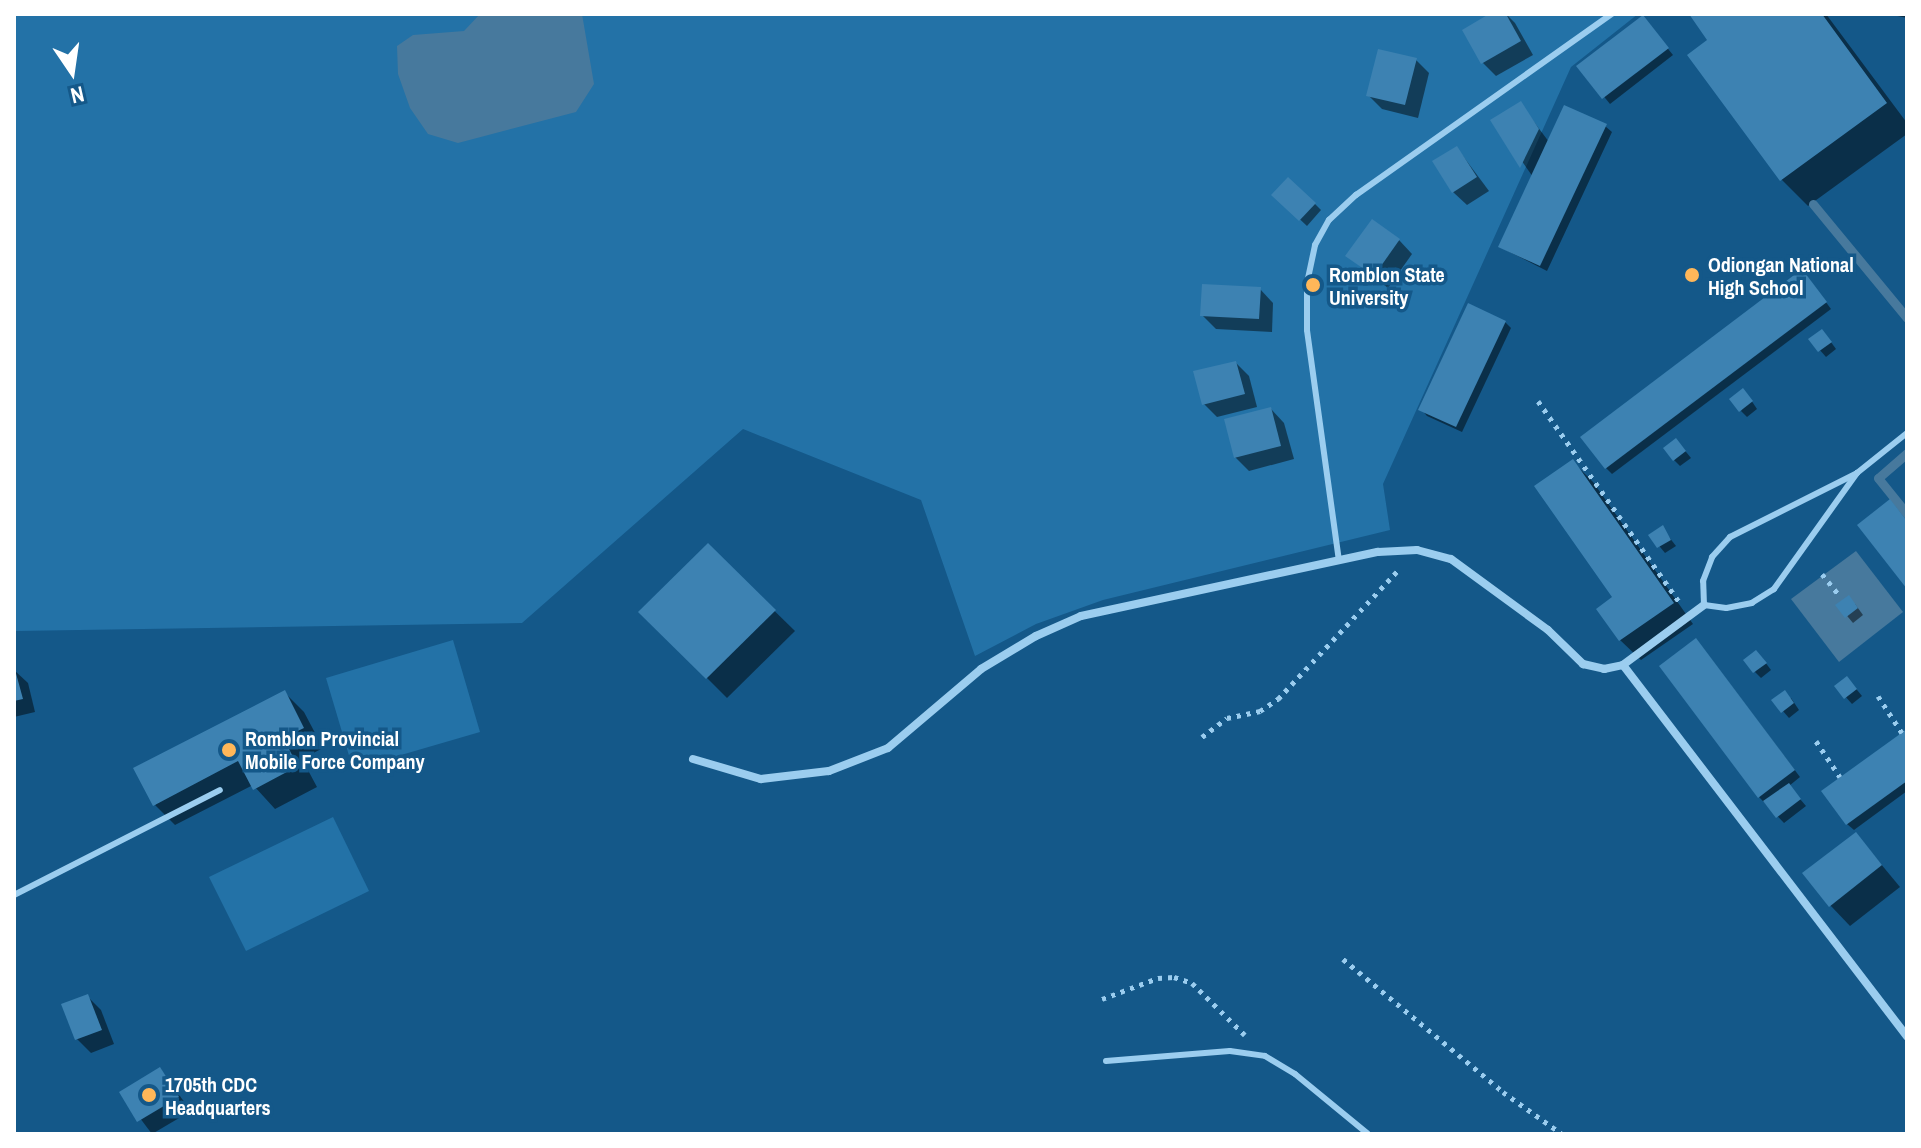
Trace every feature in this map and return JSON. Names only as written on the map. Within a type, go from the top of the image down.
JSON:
[{"type":"street","points":[[693,759],[761,779],[829,771],[888,748],[981,669],[1036,636],[1081,616],[1378,552],[1417,550],[1451,559],[1548,630],[1583,664],[1604,669],[1623,665],[1704,605]]},
{"type":"street","points":[[1623,665],[1907,1037]]},
{"type":"lane","points":[[1339,561],[1307,330],[1307,283],[1315,245],[1329,220],[1356,195],[1612,14]]},
{"type":"lane","points":[[1857,473],[1774,589],[1752,603],[1726,608],[1704,605],[1703,581],[1712,557],[1730,537],[1857,473],[1907,433]]},
{"type":"lane","points":[[14,895],[220,790]]},
{"type":"lane","points":[[1106,1061],[1230,1051],[1265,1056],[1295,1074],[1368,1134]]},
{"type":"path","points":[[1538,401],[1689,615]]},
{"type":"path","points":[[1202,737],[1227,718],[1260,711],[1278,699],[1417,550]]},
{"type":"path","points":[[1822,574],[1839,595]]},
{"type":"path","points":[[1878,696],[1902,733]]},
{"type":"path","points":[[1816,741],[1840,777]]},
{"type":"path","points":[[1343,959],[1503,1092],[1562,1134]]},
{"type":"path","points":[[1102,999],[1158,978],[1174,977],[1192,983],[1265,1056]]},
{"type":"shaded area","points":[[14,14],[1638,14],[1571,67],[1383,484],[1390,530],[1103,600],[1036,624],[975,656],[921,500],[743,429],[522,623],[14,631]]},
{"type":"shaded area","points":[[480,14],[582,14],[594,84],[576,112],[458,143],[428,134],[410,108],[398,74],[397,46],[413,35],[464,31]]},
{"type":"shaded area","points":[[1856,551],[1903,612],[1839,662],[1791,599]]},
{"type":"shaded area","points":[[453,640],[480,732],[353,769],[326,678]]},
{"type":"shaded area","points":[[333,817],[369,891],[246,951],[209,877]]},
{"type":"building","points":[[1489,14],[1506,14],[1521,41],[1481,64],[1462,30]]},
{"type":"building","points":[[1689,14],[1822,14],[1887,103],[1780,181],[1687,55],[1707,40]]},
{"type":"building","points":[[1643,15],[1669,48],[1602,99],[1576,66]]},
{"type":"building","points":[[1378,49],[1417,58],[1405,105],[1366,96]]},
{"type":"building","points":[[1521,101],[1539,129],[1520,168],[1490,120]]},
{"type":"building","points":[[1564,105],[1607,124],[1540,266],[1498,247]]},
{"type":"building","points":[[1457,146],[1477,177],[1452,193],[1432,161]]},
{"type":"building","points":[[1288,177],[1316,203],[1299,221],[1271,195]]},
{"type":"building","points":[[1372,219],[1400,239],[1374,276],[1345,256]]},
{"type":"building","points":[[1802,269],[1827,302],[1605,469],[1580,437]]},
{"type":"building","points":[[1202,284],[1261,287],[1259,319],[1200,316]]},
{"type":"building","points":[[1468,303],[1506,321],[1456,427],[1418,410]]},
{"type":"building","points":[[1822,329],[1832,342],[1818,352],[1808,339]]},
{"type":"building","points":[[1236,361],[1245,394],[1202,405],[1193,371]]},
{"type":"building","points":[[1743,388],[1753,401],[1739,412],[1729,399]]},
{"type":"building","points":[[1271,407],[1281,446],[1234,458],[1224,419]]},
{"type":"building","points":[[1676,438],[1686,451],[1673,461],[1663,448]]},
{"type":"building","points":[[1573,459],[1674,603],[1619,641],[1596,609],[1612,597],[1534,486]]},
{"type":"building","points":[[1890,499],[1907,521],[1907,589],[1857,525]]},
{"type":"building","points":[[1663,525],[1671,540],[1657,548],[1648,535]]},
{"type":"building","points":[[708,543],[776,610],[706,679],[638,612]]},
{"type":"building","points":[[1849,595],[1858,608],[1845,618],[1835,605]]},
{"type":"building","points":[[1696,638],[1795,770],[1758,798],[1659,666]]},
{"type":"building","points":[[1756,650],[1767,663],[1753,673],[1743,660]]},
{"type":"building","points":[[14,666],[23,699],[14,701]]},
{"type":"building","points":[[1847,676],[1857,689],[1844,699],[1834,686]]},
{"type":"building","name":"Romblon Provincial Mobile Force Company","points":[[285,690],[304,728],[283,738],[298,766],[253,790],[238,761],[153,806],[133,768]]},
{"type":"building","points":[[1785,690],[1794,703],[1781,713],[1771,700]]},
{"type":"building","points":[[1907,729],[1907,781],[1846,825],[1821,791]]},
{"type":"building","points":[[1789,783],[1801,799],[1776,818],[1763,801]]},
{"type":"building","points":[[1856,832],[1882,865],[1829,907],[1802,873]]},
{"type":"building","points":[[88,994],[102,1030],[75,1040],[61,1004]]},
{"type":"building","name":"1705th CDC Headquarters","points":[[160,1067],[179,1097],[137,1122],[119,1092]]},
{"type":"waterway","points":[[1813,204],[1907,318]]},
{"type":"waterway","points":[[1907,453],[1878,478],[1907,514]]},
{"type":"place","name":"Odiongan National High School","points":[[1692,275]]},
{"type":"place","name":"Romblon State University","points":[[1313,285]]},
{"type":"place","name":"Romblon Provincial Mobile Force Company","points":[[229,750]]},
{"type":"place","name":"1705th CDC Headquarters","points":[[149,1095]]}]
